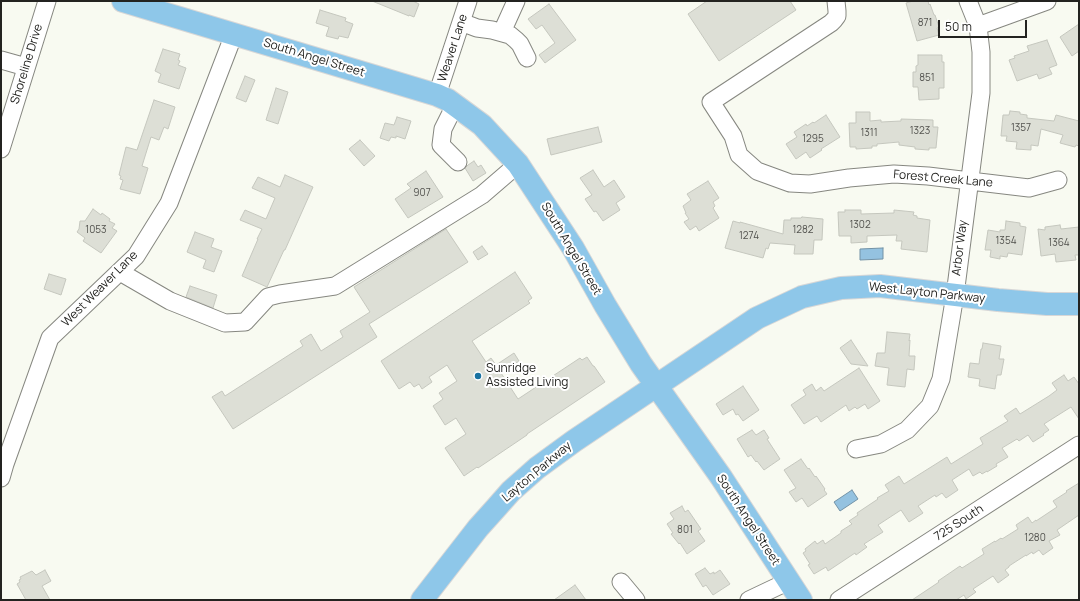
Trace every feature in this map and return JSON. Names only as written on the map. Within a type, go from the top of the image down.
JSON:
[{"type":"main road","name":"South Angel Street","points":[[123,1],[446,100],[482,125],[518,164],[573,248],[605,305],[641,364],[721,477],[801,600]]},
{"type":"main road","name":"West Layton Parkway","points":[[656,385],[757,318],[802,297],[841,288],[880,286],[998,300],[1047,304],[1079,304]]},
{"type":"main road","name":"Layton Parkway","points":[[422,600],[478,528],[511,491],[537,468],[656,385]]},
{"type":"street","name":"Shoreline Drive","points":[[1,149],[47,1]]},
{"type":"street","name":"Weaver Lane","points":[[458,162],[441,145],[446,100],[461,22],[468,1]]},
{"type":"street","points":[[502,32],[516,1]]},
{"type":"street","name":"Forest Creek Lane","points":[[836,1],[838,11],[831,23],[711,102],[733,136],[739,154],[757,171],[790,183],[810,184],[849,178],[894,174],[928,176],[1029,188],[1058,180]]},
{"type":"street","name":"Arbor Way","points":[[856,449],[881,444],[907,430],[930,406],[941,379],[955,294],[981,93],[981,52],[978,26],[968,1]]},
{"type":"street","points":[[978,26],[1048,1]]},
{"type":"street","points":[[461,22],[477,28],[502,32],[510,35],[520,44],[527,58]]},
{"type":"street","name":"West Weaver Lane","points":[[2,469],[50,338],[136,256],[169,203],[234,34]]},
{"type":"street","points":[[1,60],[26,67]]},
{"type":"street","points":[[120,272],[170,301],[225,323],[245,322],[268,297],[335,286],[482,195],[518,164]]},
{"type":"street","name":"725 South","points":[[839,600],[1079,445]]},
{"type":"street","points":[[621,582],[636,600]]},
{"type":"street","points":[[749,600],[788,582]]},
{"type":"water","points":[[883,248],[883,259],[860,260],[860,249]]},
{"type":"water","points":[[852,490],[858,499],[840,511],[834,502]]},
{"type":"building","points":[[372,1],[413,1],[419,4],[414,17]]},
{"type":"building","points":[[707,1],[790,1],[796,10],[719,61],[688,14]]},
{"type":"building","points":[[913,1],[928,1],[939,27],[937,28],[939,35],[917,41],[906,3]]},
{"type":"building","points":[[549,4],[576,40],[545,63],[539,55],[555,43],[542,25],[536,29],[528,19]]},
{"type":"building","points":[[320,10],[346,18],[345,21],[353,24],[348,38],[339,36],[338,39],[326,36],[329,27],[316,23]]},
{"type":"building","points":[[1079,24],[1079,51],[1072,56],[1060,37]]},
{"type":"building","points":[[1047,40],[1057,65],[1049,68],[1052,74],[1039,79],[1037,74],[1017,81],[1009,60],[1015,58],[1014,56],[1029,51],[1027,46]]},
{"type":"building","points":[[163,49],[180,54],[178,60],[180,61],[178,65],[186,68],[179,89],[158,82],[161,74],[155,71]]},
{"type":"building","points":[[918,55],[942,55],[942,62],[944,62],[944,88],[939,88],[939,99],[919,100],[918,87],[913,87],[913,72],[916,72]]},
{"type":"building","points":[[245,76],[255,80],[246,102],[236,98]]},
{"type":"building","points":[[276,88],[288,92],[278,124],[266,120]]},
{"type":"building","points":[[154,100],[175,107],[168,129],[164,127],[159,140],[151,137],[142,166],[148,168],[140,194],[120,189],[123,180],[120,179],[121,176],[119,175],[126,147],[137,150]]},
{"type":"building","points":[[1010,111],[1020,112],[1020,114],[1027,115],[1027,118],[1054,121],[1056,115],[1079,121],[1079,146],[1076,145],[1075,147],[1060,143],[1063,135],[1041,129],[1038,146],[1031,145],[1031,150],[1016,149],[1017,142],[1006,141],[1007,136],[1001,136],[1003,115],[1009,115]]},
{"type":"building","points":[[856,112],[870,112],[870,121],[901,121],[901,119],[933,120],[933,127],[938,127],[936,148],[929,148],[929,150],[915,149],[915,147],[899,145],[899,142],[877,144],[877,146],[872,146],[872,148],[856,149],[856,147],[850,147],[849,123],[856,123]]},
{"type":"building","points":[[826,115],[840,137],[810,158],[806,152],[796,159],[786,144],[797,137],[794,132],[806,124],[807,126],[813,122],[814,123]]},
{"type":"building","points":[[397,117],[411,121],[405,139],[396,136],[396,138],[391,137],[389,141],[380,138],[385,123],[394,125]]},
{"type":"building","points":[[598,127],[602,142],[551,155],[547,139]]},
{"type":"building","points":[[360,140],[375,156],[364,166],[349,149]]},
{"type":"building","points":[[474,161],[478,167],[481,165],[486,173],[473,181],[465,168]]},
{"type":"building","points":[[593,170],[604,187],[614,180],[625,197],[616,203],[620,210],[603,221],[596,211],[594,212],[585,199],[592,195],[580,178]]},
{"type":"building","points":[[426,171],[443,197],[408,218],[395,199],[411,188],[407,184]]},
{"type":"building","points":[[285,175],[313,187],[267,287],[242,276],[262,229],[240,220],[245,210],[266,219],[275,198],[252,188],[258,177],[280,187]]},
{"type":"building","points":[[708,181],[719,198],[713,202],[715,206],[713,208],[719,218],[699,231],[696,226],[690,230],[684,222],[689,219],[683,206],[691,200],[687,194]]},
{"type":"building","points":[[93,209],[110,219],[109,221],[115,224],[112,228],[117,231],[101,253],[83,241],[85,238],[77,232],[80,221],[85,221]]},
{"type":"building","points":[[845,210],[861,210],[861,214],[894,213],[894,210],[914,212],[913,215],[917,216],[917,218],[930,220],[927,252],[901,249],[902,241],[896,241],[897,235],[867,236],[867,242],[851,243],[851,236],[839,236],[838,212],[845,212]]},
{"type":"building","points":[[802,217],[823,219],[822,240],[814,240],[813,254],[794,254],[795,245],[770,243],[768,249],[766,248],[763,258],[725,248],[733,221],[783,234],[784,220]]},
{"type":"building","points":[[1006,221],[1020,223],[1020,226],[1026,227],[1022,255],[1008,253],[1007,257],[1000,256],[1000,259],[990,257],[991,250],[985,250],[988,230],[1000,232],[1000,230],[1005,230]]},
{"type":"building","points":[[1060,225],[1061,229],[1079,227],[1079,255],[1075,255],[1076,260],[1056,262],[1055,254],[1041,256],[1038,229],[1045,230],[1045,227]]},
{"type":"building","points":[[446,229],[468,262],[369,324],[377,337],[233,429],[212,397],[222,391],[225,396],[303,346],[300,341],[311,334],[321,351],[343,337],[340,331],[370,312],[354,287]]},
{"type":"building","points":[[195,232],[214,239],[211,247],[222,251],[214,272],[203,268],[206,260],[187,252]]},
{"type":"building","points":[[482,246],[488,254],[478,260],[473,252]]},
{"type":"building","name":"Sunridge Assisted Living","points":[[515,272],[532,298],[528,301],[530,303],[472,341],[486,362],[491,358],[496,365],[514,353],[519,361],[501,373],[518,399],[580,358],[582,360],[587,357],[605,382],[464,476],[445,448],[466,434],[456,418],[445,425],[433,406],[443,399],[439,393],[457,381],[447,365],[429,377],[432,382],[422,389],[419,384],[414,387],[410,382],[399,389],[381,361]]},
{"type":"building","points":[[49,274],[66,279],[61,295],[44,289]]},
{"type":"building","points":[[190,286],[217,295],[213,308],[186,297]]},
{"type":"building","points":[[887,332],[910,334],[909,356],[915,356],[914,370],[907,369],[905,387],[887,385],[889,368],[875,366],[877,353],[885,353]]},
{"type":"building","points":[[851,340],[868,366],[851,364],[840,348]]},
{"type":"building","points":[[983,343],[1001,346],[999,359],[1004,359],[1001,375],[997,375],[995,389],[979,386],[980,379],[968,377],[970,363],[979,364]]},
{"type":"building","points":[[859,368],[880,401],[868,409],[865,404],[857,409],[855,407],[849,411],[846,405],[821,422],[817,416],[804,424],[791,405],[806,395],[803,390],[812,384],[816,391],[821,387],[824,391]]},
{"type":"building","points":[[1064,375],[1068,381],[1074,377],[1079,384],[1079,419],[1071,407],[1044,424],[1049,430],[1033,442],[1028,435],[1019,441],[1017,439],[1002,448],[1008,457],[996,464],[997,466],[987,472],[982,474],[980,472],[973,476],[969,469],[952,480],[958,490],[946,498],[942,493],[936,497],[935,495],[918,506],[923,513],[909,522],[901,510],[878,525],[883,532],[864,544],[867,547],[828,571],[826,567],[814,574],[803,553],[806,551],[805,549],[815,541],[817,544],[823,540],[825,544],[841,533],[841,531],[852,524],[849,521],[858,515],[857,513],[889,491],[885,485],[899,476],[904,484],[947,457],[951,464],[983,444],[980,438],[1008,421],[1004,416],[1016,408],[1020,414],[1057,390],[1052,383]]},
{"type":"building","points":[[743,386],[759,410],[743,421],[738,414],[736,415],[733,409],[723,415],[716,404]]},
{"type":"building","points":[[752,430],[756,435],[764,430],[769,438],[767,439],[780,459],[764,470],[751,455],[748,457],[737,439]]},
{"type":"building","points":[[801,459],[815,477],[816,476],[827,494],[808,507],[802,498],[796,502],[789,492],[796,488],[784,470]]},
{"type":"building","points":[[1079,483],[1079,515],[1057,530],[1060,535],[1049,541],[1053,548],[1043,555],[1039,550],[1033,554],[1032,552],[1026,555],[1005,570],[1009,575],[998,583],[993,576],[973,589],[976,592],[966,599],[964,595],[956,600],[912,600],[960,566],[962,568],[984,554],[982,549],[1018,529],[1016,525],[1028,517],[1032,523],[1057,507],[1053,501]]},
{"type":"building","points":[[682,506],[685,512],[688,510],[701,529],[698,531],[705,541],[687,554],[680,543],[679,544],[671,534],[673,533],[667,524],[674,519],[670,513]]},
{"type":"building","points":[[705,568],[710,574],[714,572],[714,574],[720,570],[730,584],[713,595],[706,585],[703,587],[695,574]]},
{"type":"building","points":[[45,570],[51,581],[42,586],[50,600],[26,600],[17,584],[20,582],[20,577],[32,571],[36,575]]},
{"type":"building","points":[[575,585],[586,600],[554,600]]},
{"type":"place","name":"Sunridge Assisted Living","points":[[478,376]]}]
